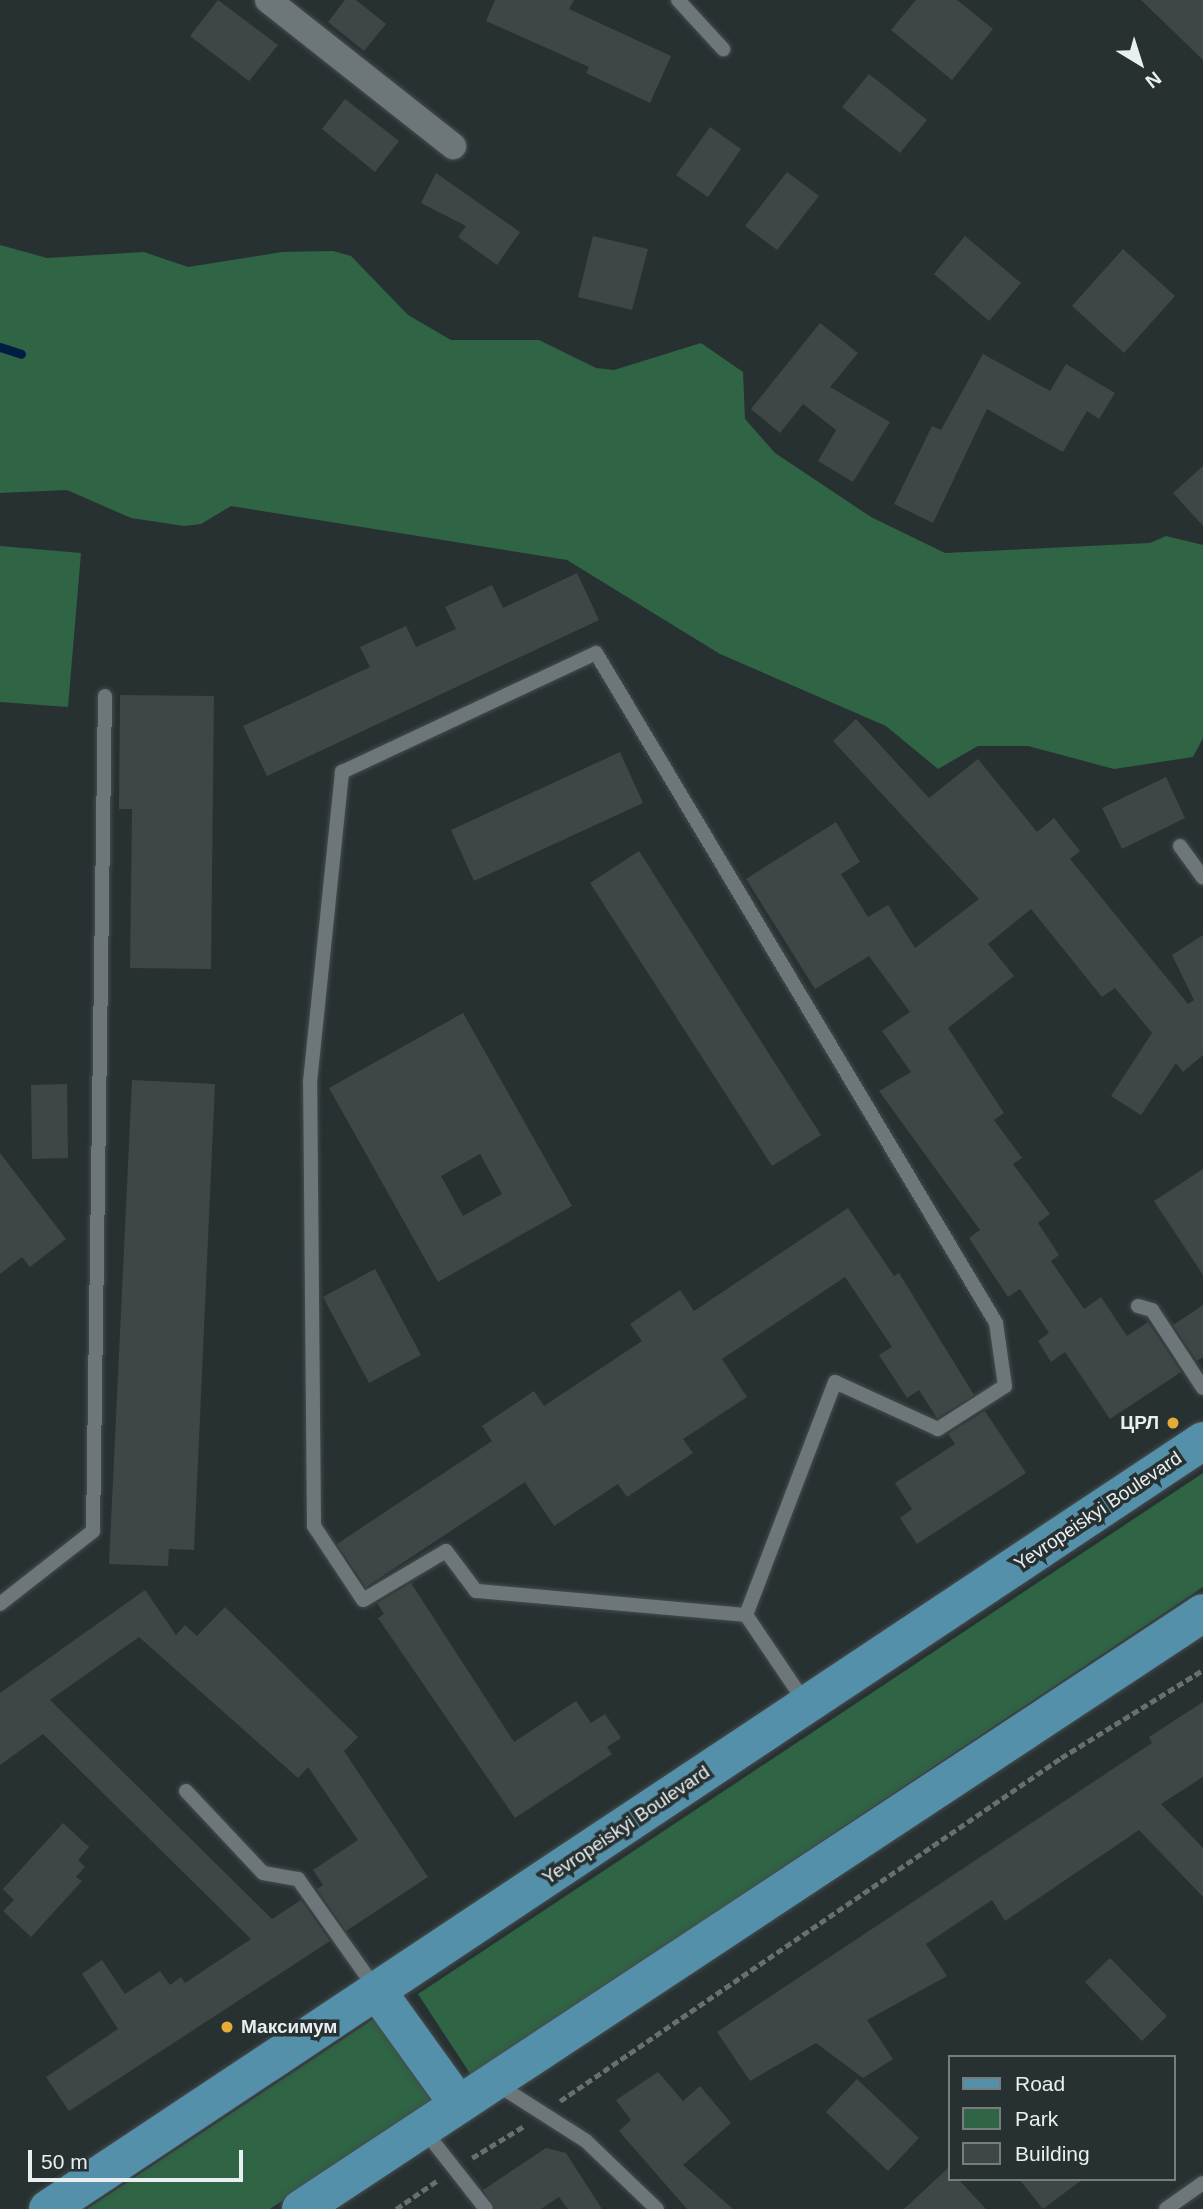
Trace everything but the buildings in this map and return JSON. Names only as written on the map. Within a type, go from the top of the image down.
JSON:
[{"type":"main road","name":"Yevropeiskyi Boulevard","points":[[48,2209],[1203,1441]]},
{"type":"main road","points":[[302,2209],[1203,1613]]},
{"type":"main road","points":[[377,1990],[459,2105]]},
{"type":"street","points":[[270,0],[453,146]]},
{"type":"lane","points":[[678,0],[723,49]]},
{"type":"lane","points":[[596,653],[996,1323],[1005,1385],[938,1429],[835,1382],[746,1615],[476,1591],[446,1551],[363,1600],[314,1526],[310,1082],[342,772],[596,653]]},
{"type":"lane","points":[[0,1604],[93,1531],[105,696]]},
{"type":"lane","points":[[1180,846],[1203,878]]},
{"type":"lane","points":[[1138,1306],[1152,1310],[1203,1388]]},
{"type":"lane","points":[[746,1615],[806,1705]]},
{"type":"lane","points":[[186,1791],[263,1873],[298,1879],[377,1990]]},
{"type":"lane","points":[[494,2082],[586,2141],[657,2209]]},
{"type":"lane","points":[[422,2129],[486,2209]]},
{"type":"lane","points":[[1166,2209],[1203,2183]]},
{"type":"path","points":[[396,2209],[454,2169],[544,2114],[1061,1758],[1203,1670]]},
{"type":"green space","points":[[0,245],[47,258],[144,252],[188,267],[282,252],[333,251],[351,256],[408,315],[451,340],[539,340],[596,368],[614,370],[701,343],[743,372],[745,419],[775,453],[871,517],[945,553],[1150,543],[1166,536],[1203,545],[1203,738],[1193,757],[1114,769],[1028,746],[978,746],[938,769],[886,726],[720,654],[567,560],[231,506],[201,524],[184,526],[131,518],[67,490],[0,493]]},
{"type":"green space","points":[[0,546],[81,553],[68,707],[0,702]]},
{"type":"green space","points":[[1203,1473],[1203,1587],[471,2075],[418,1994]]},
{"type":"green space","points":[[375,2018],[432,2101],[270,2209],[87,2209]]},
{"type":"waterway","points":[[0,347],[21,354]]},
{"type":"place","name":"ЦРЛ","points":[[1173,1423]]},
{"type":"place","name":"Максимум","points":[[227,2027]]}]
